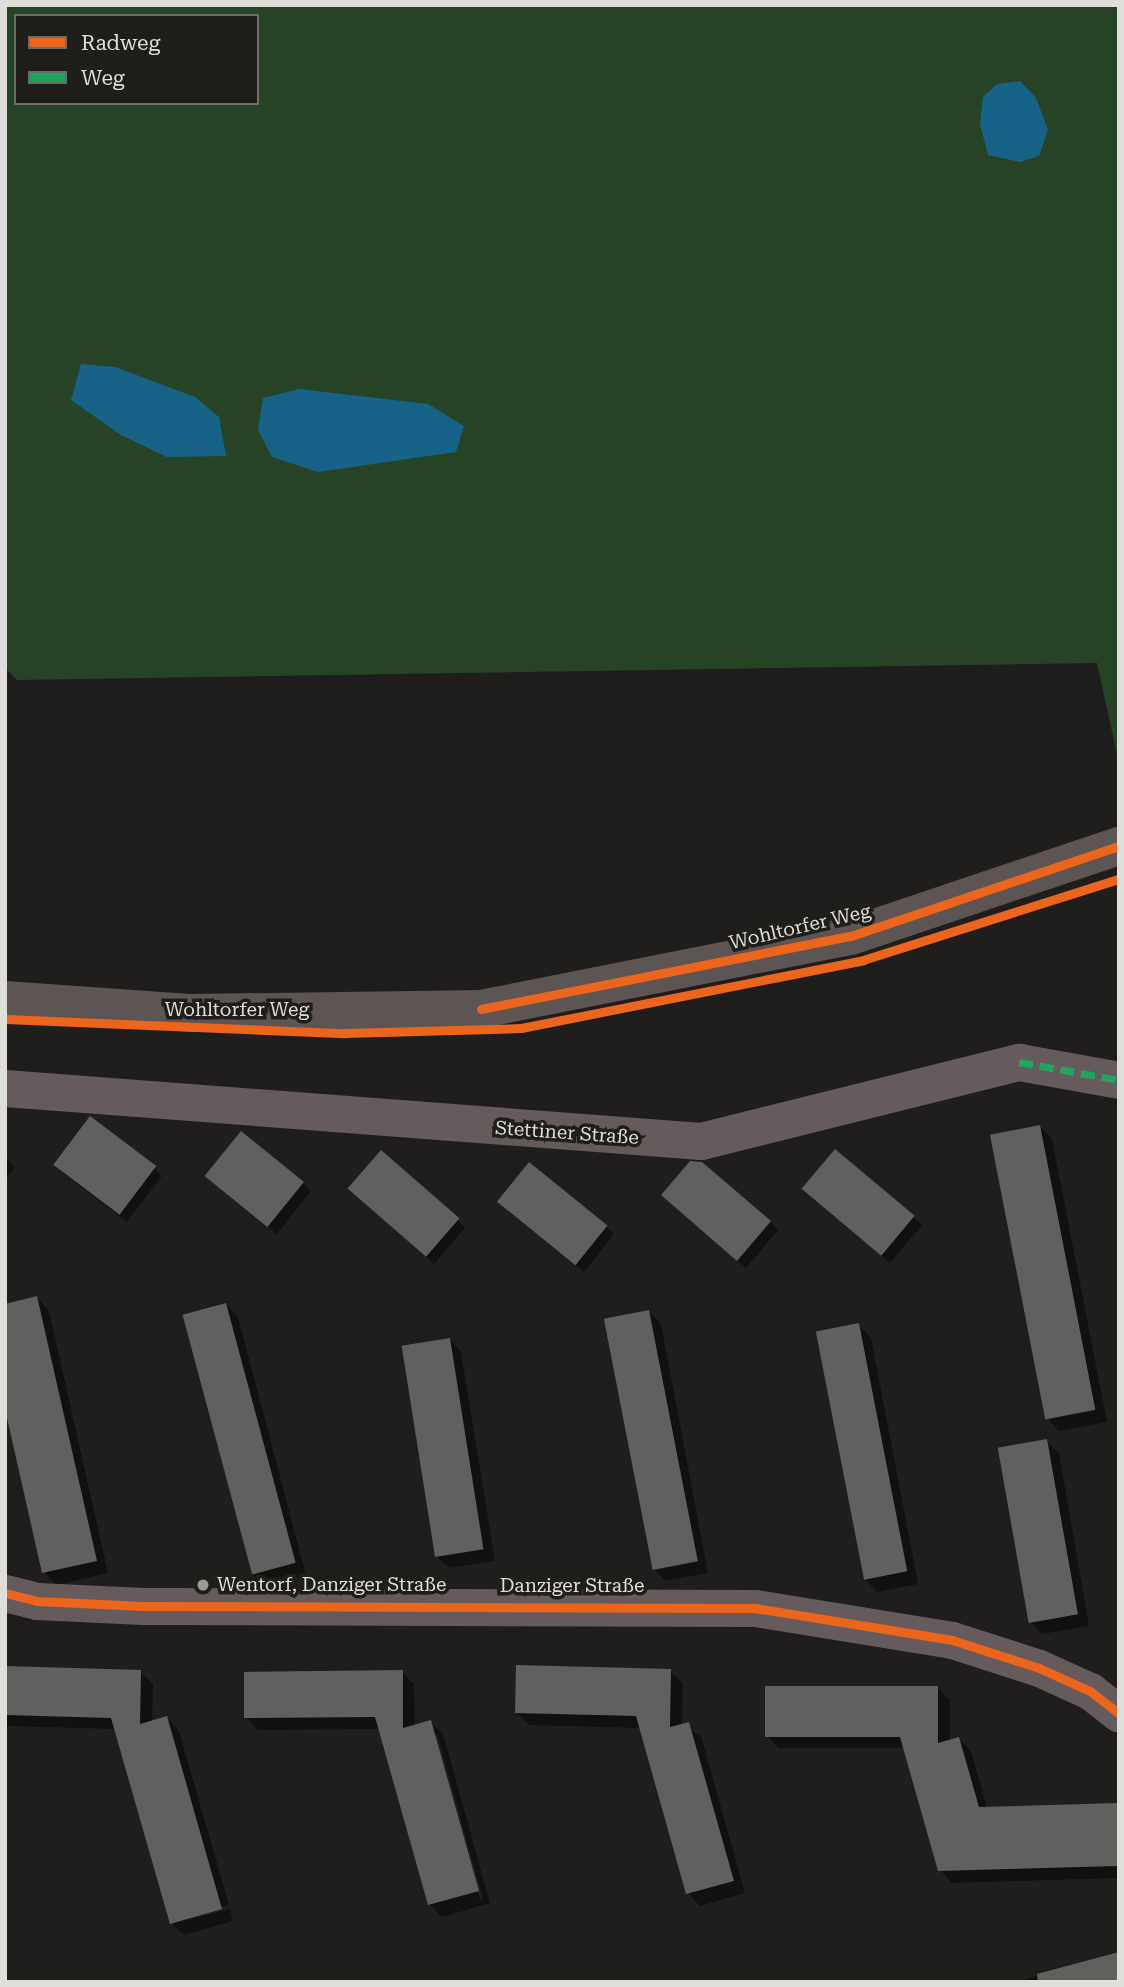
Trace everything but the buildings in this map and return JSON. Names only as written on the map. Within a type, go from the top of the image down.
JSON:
[{"type":"main road","name":"Wohltorfer Weg","points":[[5,1000],[193,1013],[481,1009],[850,936],[1119,846]]},
{"type":"street","name":"Stettiner Straße","points":[[5,1088],[701,1141],[1020,1062],[1119,1080]]},
{"type":"street","name":"Danziger Straße","points":[[5,1593],[133,1605],[755,1608],[952,1640],[1040,1668],[1090,1690],[1119,1714]]},
{"type":"green space","points":[[5,5],[1119,5],[1119,764],[1097,663],[17,680],[5,668]]},
{"type":"water","points":[[1020,81],[1036,98],[1048,130],[1039,156],[1020,162],[988,155],[980,124],[983,97],[997,84]]},
{"type":"water","points":[[81,364],[115,367],[195,397],[219,417],[226,456],[167,457],[121,435],[71,400]]},
{"type":"water","points":[[299,389],[428,404],[464,426],[456,452],[318,472],[272,457],[258,430],[263,398]]},
{"type":"marked path","points":[[1019,1062],[1119,1080]]},
{"type":"cycle path","points":[[481,1009],[851,936],[1119,846]]},
{"type":"cycle path","points":[[5,1019],[345,1033],[521,1028],[863,960],[1119,879]]},
{"type":"cycle path","points":[[5,1593],[37,1601],[143,1606],[755,1608],[952,1640],[1039,1668],[1090,1691],[1119,1714]]},
{"type":"place","name":"Wentorf, Danziger Straße","points":[[203,1585]]}]
